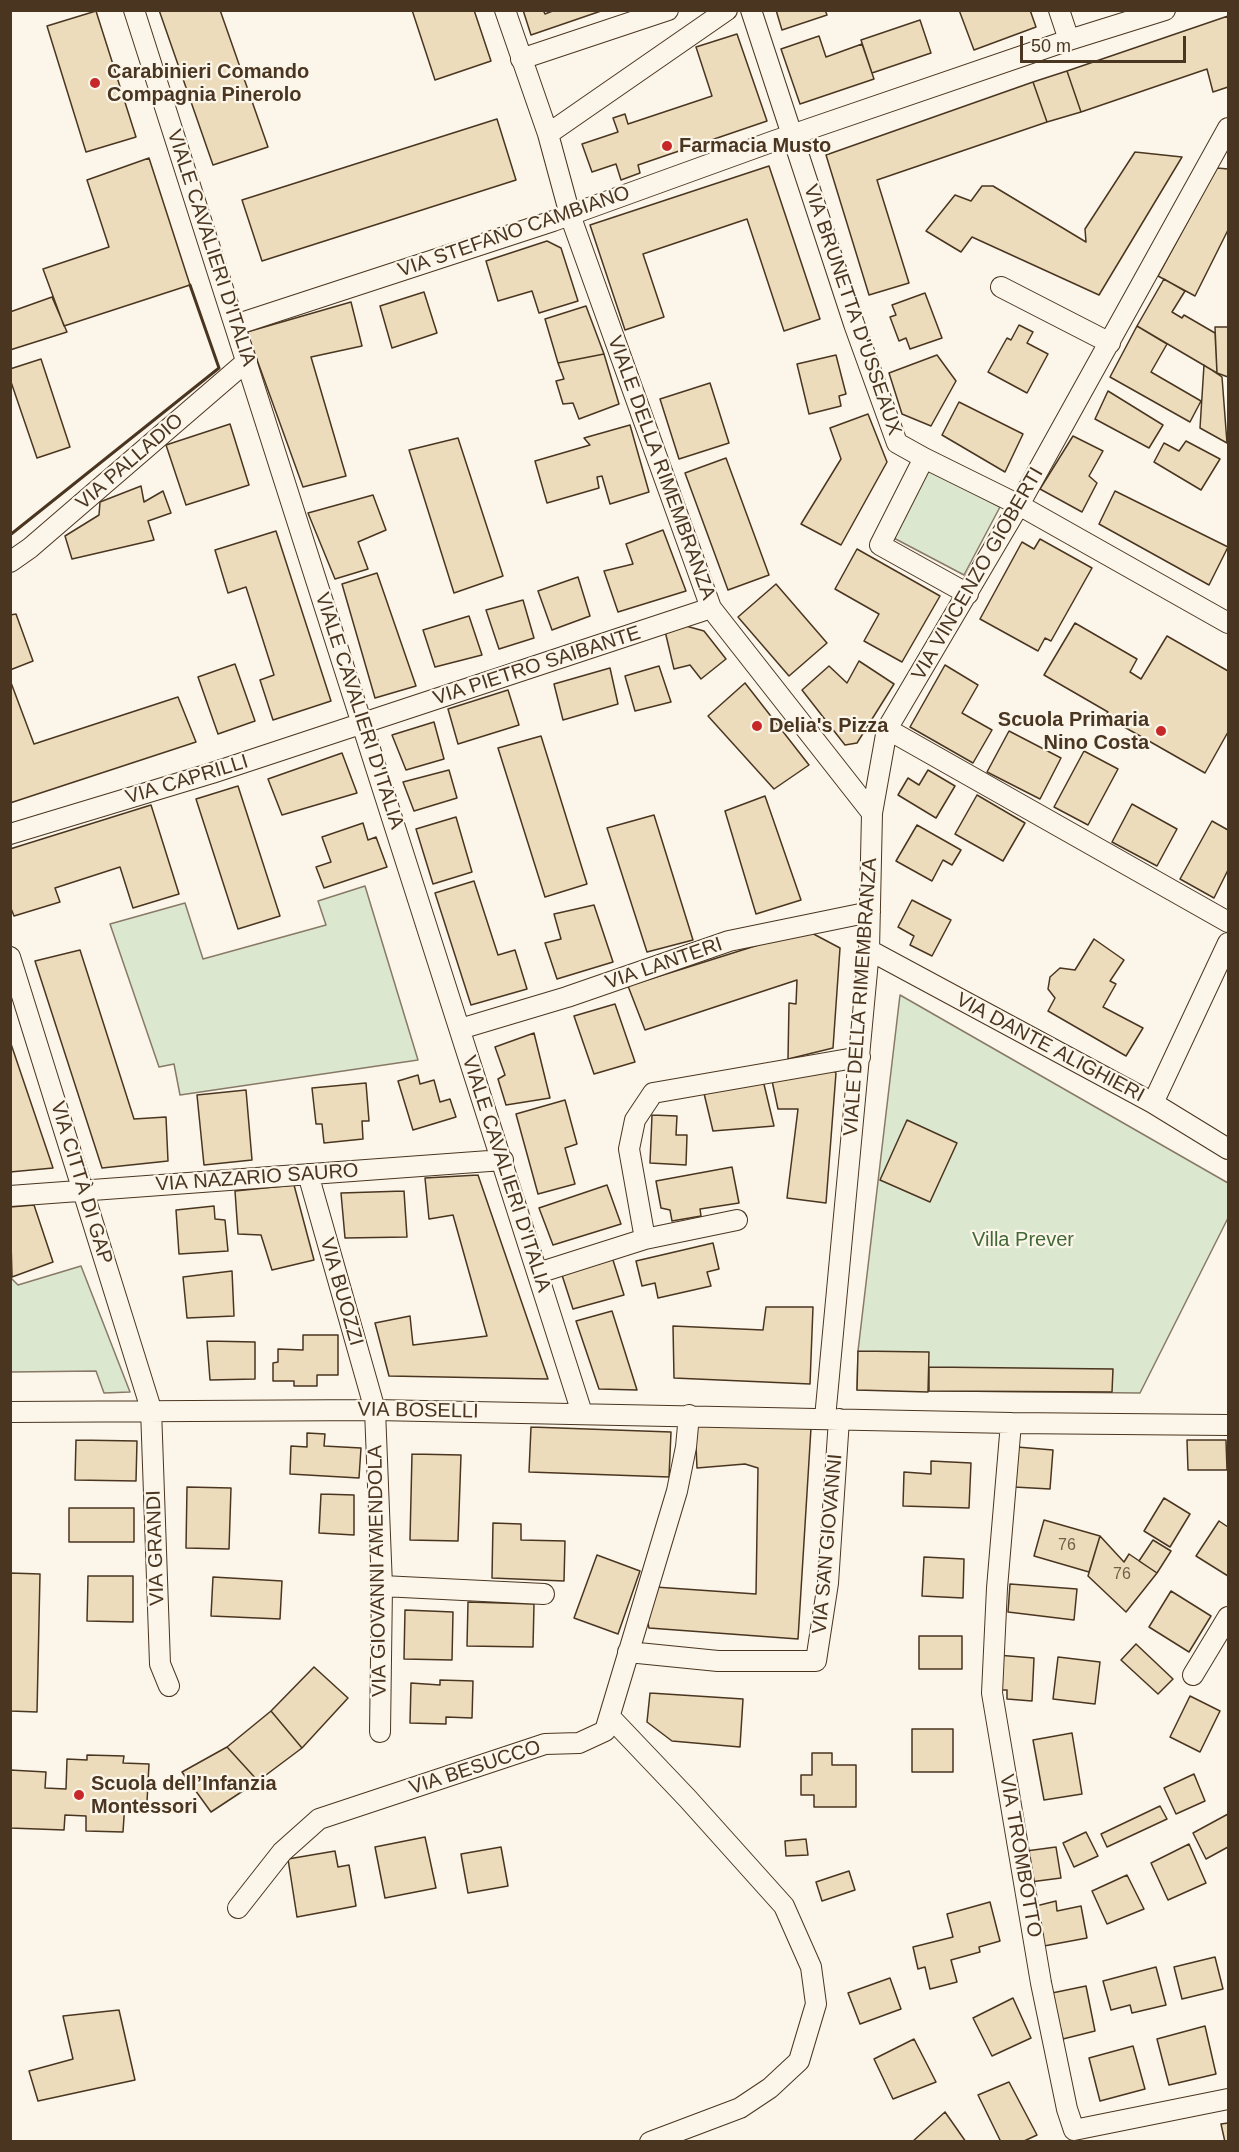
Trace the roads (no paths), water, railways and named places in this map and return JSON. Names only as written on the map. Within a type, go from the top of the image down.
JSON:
[{"type":"street","name":"VIALE CAVALIERI D'ITALIA","points":[[134,10],[582,1413]]},
{"type":"street","name":"VIALE DELLA RIMEMBRANZA","points":[[505,10],[548,134],[570,215],[711,608],[872,813],[869,950],[832,1418]]},
{"type":"street","points":[[521,59],[668,10]]},
{"type":"street","points":[[548,134],[727,10]]},
{"type":"street","name":"VIA BRUNETTA D'USSEAUX","points":[[752,10],[897,443],[1019,505],[1228,623]]},
{"type":"street","points":[[1059,10],[1069,40]]},
{"type":"street","name":"VIA STEFANO CAMBIANO","points":[[235,325],[570,215],[792,135],[1069,40],[1165,10]]},
{"type":"street","name":"VIA VINCENZO GIOBERTI","points":[[872,813],[887,729],[1019,505],[1228,128]]},
{"type":"street","points":[[1001,287],[1110,344]]},
{"type":"street","name":"VIA PALLADIO","points":[[10,562],[30,548],[247,361]]},
{"type":"street","points":[[924,458],[880,545],[968,594]]},
{"type":"street","name":"VIA PIETRO SAIBANTE","points":[[362,724],[711,608]]},
{"type":"street","name":"VIA CAPRILLI","points":[[10,834],[362,724]]},
{"type":"street","points":[[887,729],[1228,922]]},
{"type":"street","name":"VIA LANTERI","points":[[460,1029],[567,997],[729,941],[870,912]]},
{"type":"street","points":[[1153,1103],[1228,943]]},
{"type":"street","name":"VIA DANTE ALIGHIERI","points":[[869,950],[1153,1103],[1228,1149]]},
{"type":"street","name":"VIA CITTÀ DI GAP","points":[[10,957],[151,1409]]},
{"type":"street","points":[[645,1239],[629,1149],[635,1120],[653,1093],[860,1058]]},
{"type":"street","name":"VIA NAZARIO SAURO","points":[[10,1196],[503,1160]]},
{"type":"street","name":"VIA BUOZZI","points":[[308,1174],[375,1410]]},
{"type":"street","points":[[538,1273],[645,1239],[737,1220]]},
{"type":"street","name":"VIA BOSELLI","points":[[10,1412],[151,1409],[375,1410],[832,1418]]},
{"type":"street","name":"VIA GRANDI","points":[[151,1409],[160,1664],[169,1686]]},
{"type":"street","name":"VIA GIOVANNI AMENDOLA","points":[[375,1410],[382,1586],[380,1732]]},
{"type":"street","name":"VIA BESUCCO","points":[[238,1908],[282,1852],[319,1819],[545,1744],[579,1743],[605,1731],[677,1491],[686,1448],[688,1415]]},
{"type":"street","points":[[832,1418],[1011,1423],[1228,1425]]},
{"type":"street","name":"VIA SAN GIOVANNI","points":[[628,1652],[718,1661],[816,1661],[828,1583],[832,1418]]},
{"type":"street","name":"VIA TROMBOTTO","points":[[1011,1423],[997,1588],[992,1693],[1041,1983],[1067,2109],[1074,2130],[1228,2099]]},
{"type":"street","points":[[382,1586],[544,1594]]},
{"type":"street","points":[[1193,1675],[1228,1617]]},
{"type":"street","points":[[610,1718],[688,1798],[784,1906],[811,1967],[816,2004],[799,2061],[770,2088],[740,2108],[650,2142]]},
{"type":"place","name":"Carabinieri Comando Compagnia Pinerolo","points":[[95,83]]},
{"type":"place","name":"Farmacia Musto","points":[[667,146]]},
{"type":"place","name":"Delia's Pizza","points":[[757,726]]},
{"type":"place","name":"Scuola Primaria Nino Costa","points":[[1161,731]]},
{"type":"place","name":"Scuola dell’Infanzia Montessori","points":[[79,1795]]},
{"type":"park label","name":"Villa Prever","points":[[1023,1240]]}]
